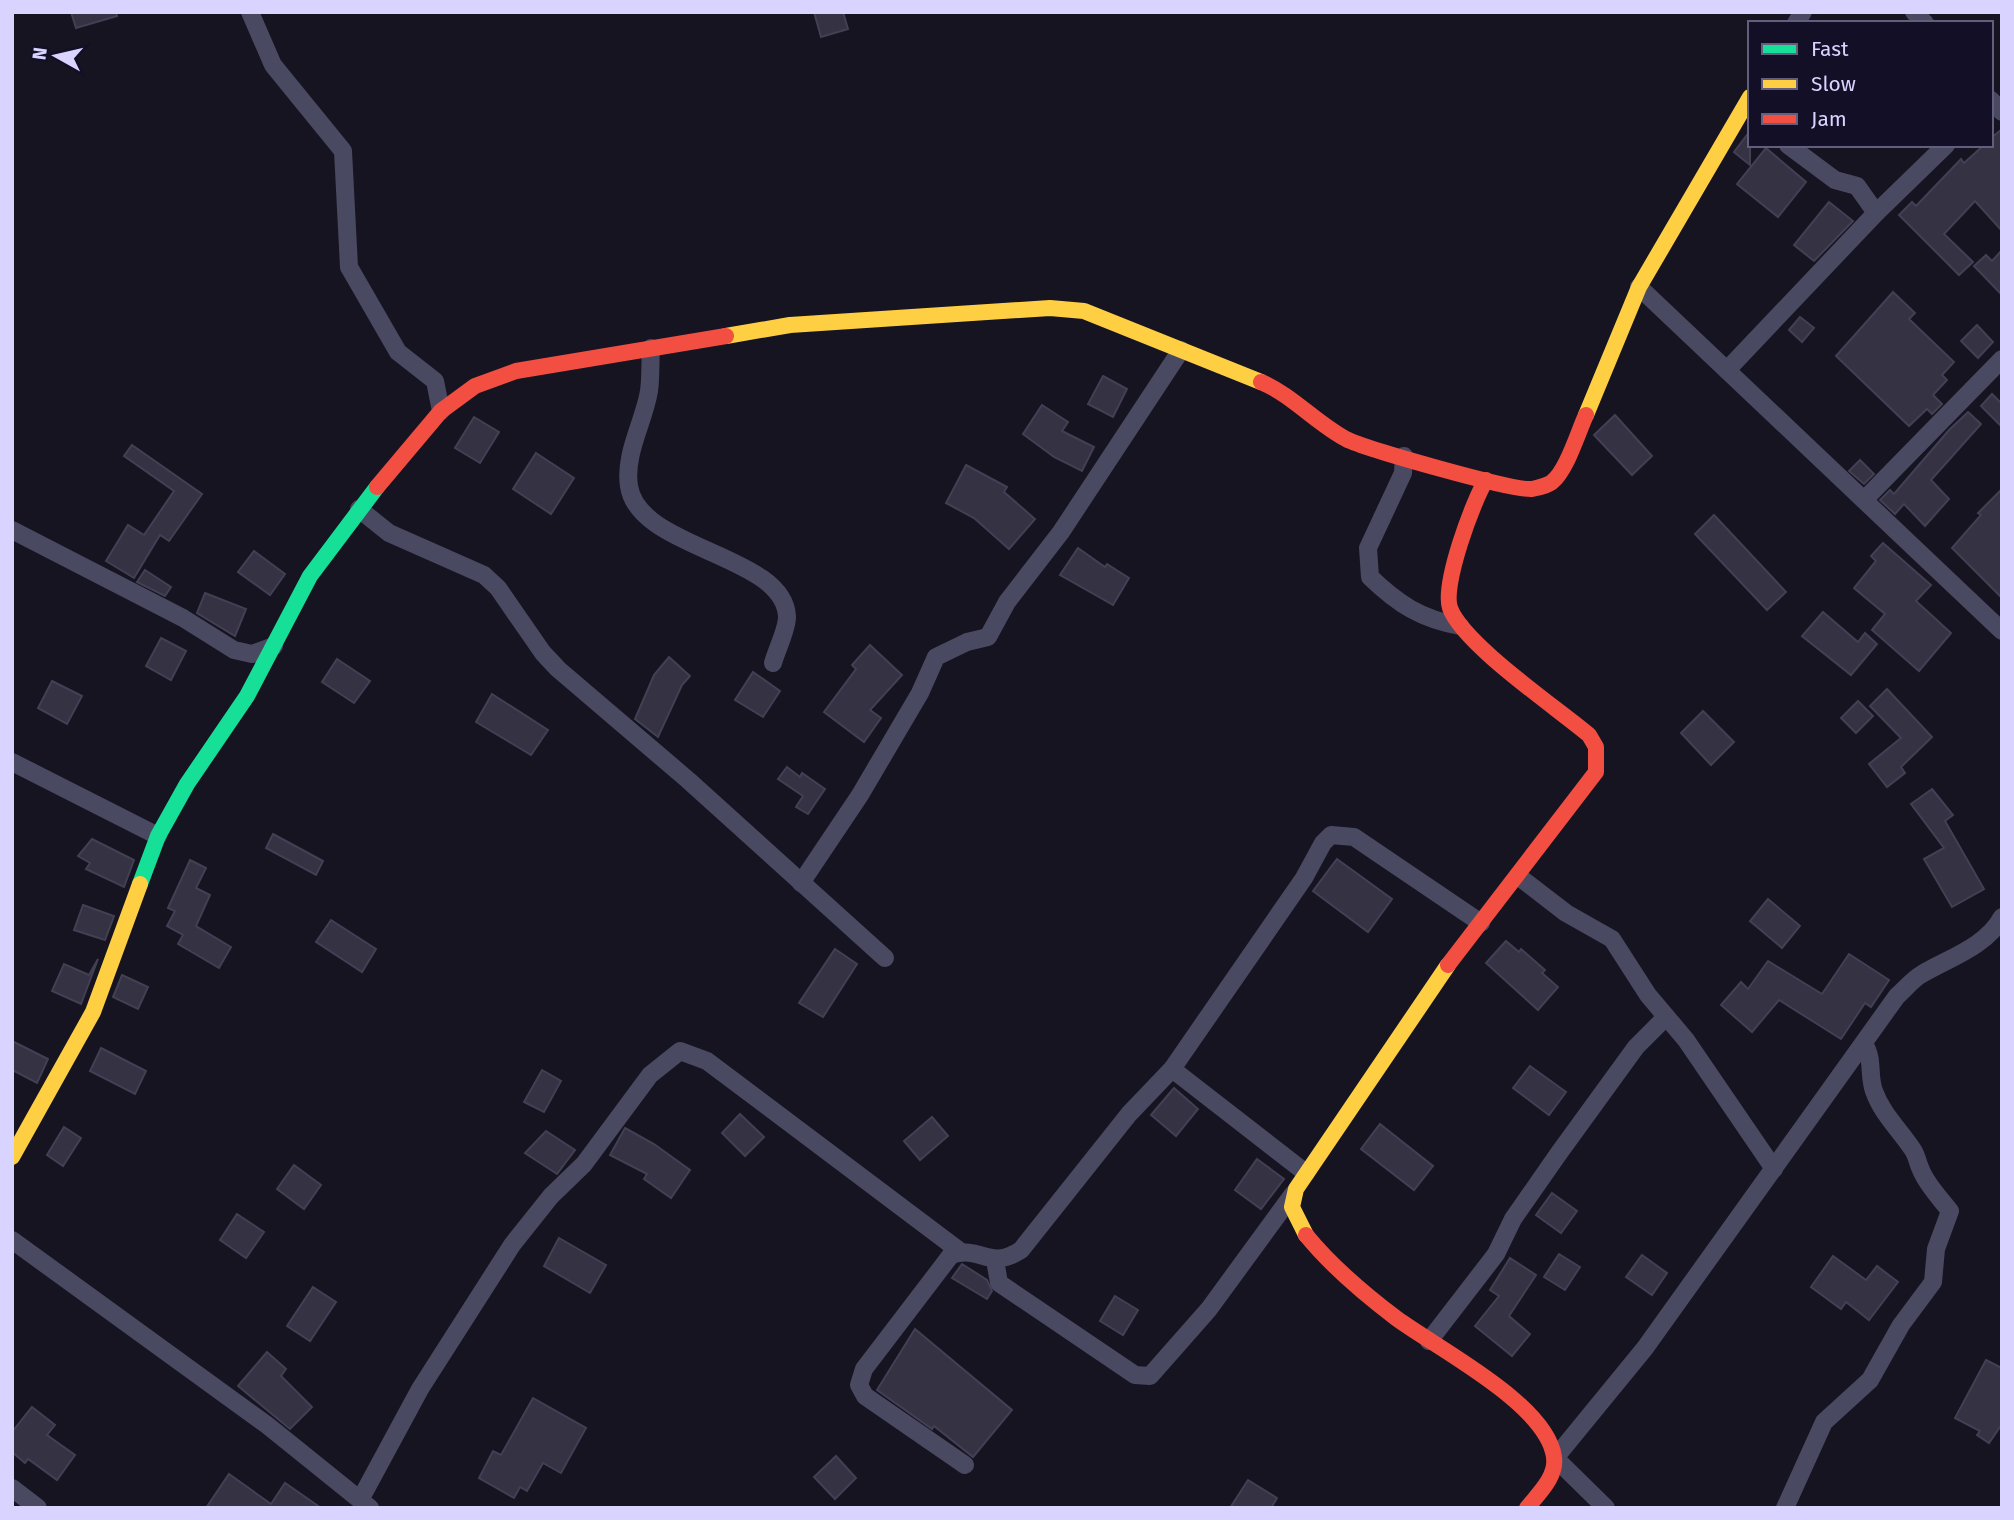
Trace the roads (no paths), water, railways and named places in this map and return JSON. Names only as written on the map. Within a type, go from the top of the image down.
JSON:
[{"type":"street","points":[[250,12],[273,65],[343,151],[349,267],[398,352],[435,381],[441,411]]},
{"type":"street","points":[[12,1157],[93,1012],[158,836],[187,783],[247,696],[310,576],[359,509],[441,411],[475,386],[516,371],[790,325],[1050,308],[1084,311],[1273,387],[1312,418],[1348,440],[1486,480],[1531,489],[1552,482],[1569,455],[1639,287],[1747,108]]},
{"type":"street","points":[[1791,147],[1835,180],[1857,186],[1875,213]]},
{"type":"street","points":[[1727,370],[1875,213],[1944,147]]},
{"type":"street","points":[[1639,287],[2002,631]]},
{"type":"street","points":[[651,348],[649,392],[633,447],[629,486],[641,512],[683,540],[733,561],[778,591],[787,618],[773,663]]},
{"type":"street","points":[[801,883],[860,795],[900,722],[920,693],[936,657],[967,642],[988,637],[1007,602],[1060,532],[1181,350]]},
{"type":"street","points":[[1864,500],[2002,359]]},
{"type":"street","points":[[1404,456],[1403,473],[1367,548],[1370,577],[1389,595],[1430,621],[1460,626]]},
{"type":"street","points":[[995,1260],[999,1283],[1135,1375],[1150,1376],[1209,1309],[1294,1193],[1425,995],[1596,772],[1596,747],[1589,735],[1460,626],[1452,615],[1448,593],[1462,528],[1471,504],[1486,480]]},
{"type":"street","points":[[359,509],[389,533],[484,575],[499,589],[543,653],[558,669],[885,958]]},
{"type":"street","points":[[12,530],[183,618],[234,650],[252,654],[274,646]]},
{"type":"street","points":[[12,762],[158,836]]},
{"type":"street","points":[[12,1240],[267,1425],[365,1504],[421,1389],[512,1245],[551,1196],[584,1164],[650,1075],[680,1051],[707,1061],[961,1252],[995,1260],[1007,1259],[1021,1250],[1129,1114],[1172,1069],[1304,878],[1323,843],[1331,835],[1354,837],[1481,923]]},
{"type":"street","points":[[1518,876],[1566,913],[1612,939],[1666,1017],[1686,1040],[1774,1170]]},
{"type":"street","points":[[1527,1508],[1547,1484],[1555,1458],[1645,1348],[1898,996],[1920,975],[1979,942],[1996,928],[2002,917]]},
{"type":"street","points":[[1429,1341],[1496,1254],[1513,1219],[1636,1047],[1666,1017]]},
{"type":"street","points":[[1785,1508],[1824,1422],[1870,1380],[1900,1325],[1933,1282],[1936,1249],[1950,1211],[1921,1171],[1916,1154],[1906,1139],[1890,1124],[1885,1108],[1874,1093],[1871,1055],[1864,1044]]},
{"type":"street","points":[[1172,1069],[1306,1173]]},
{"type":"street","points":[[1294,1193],[1292,1207],[1297,1221],[1328,1260],[1356,1286],[1429,1341],[1501,1388],[1544,1432],[1555,1458],[1606,1508]]},
{"type":"street","points":[[961,1252],[951,1255],[864,1370],[859,1385],[865,1396],[965,1465]]},
{"type":"street","points":[[12,1488],[38,1508]]}]
